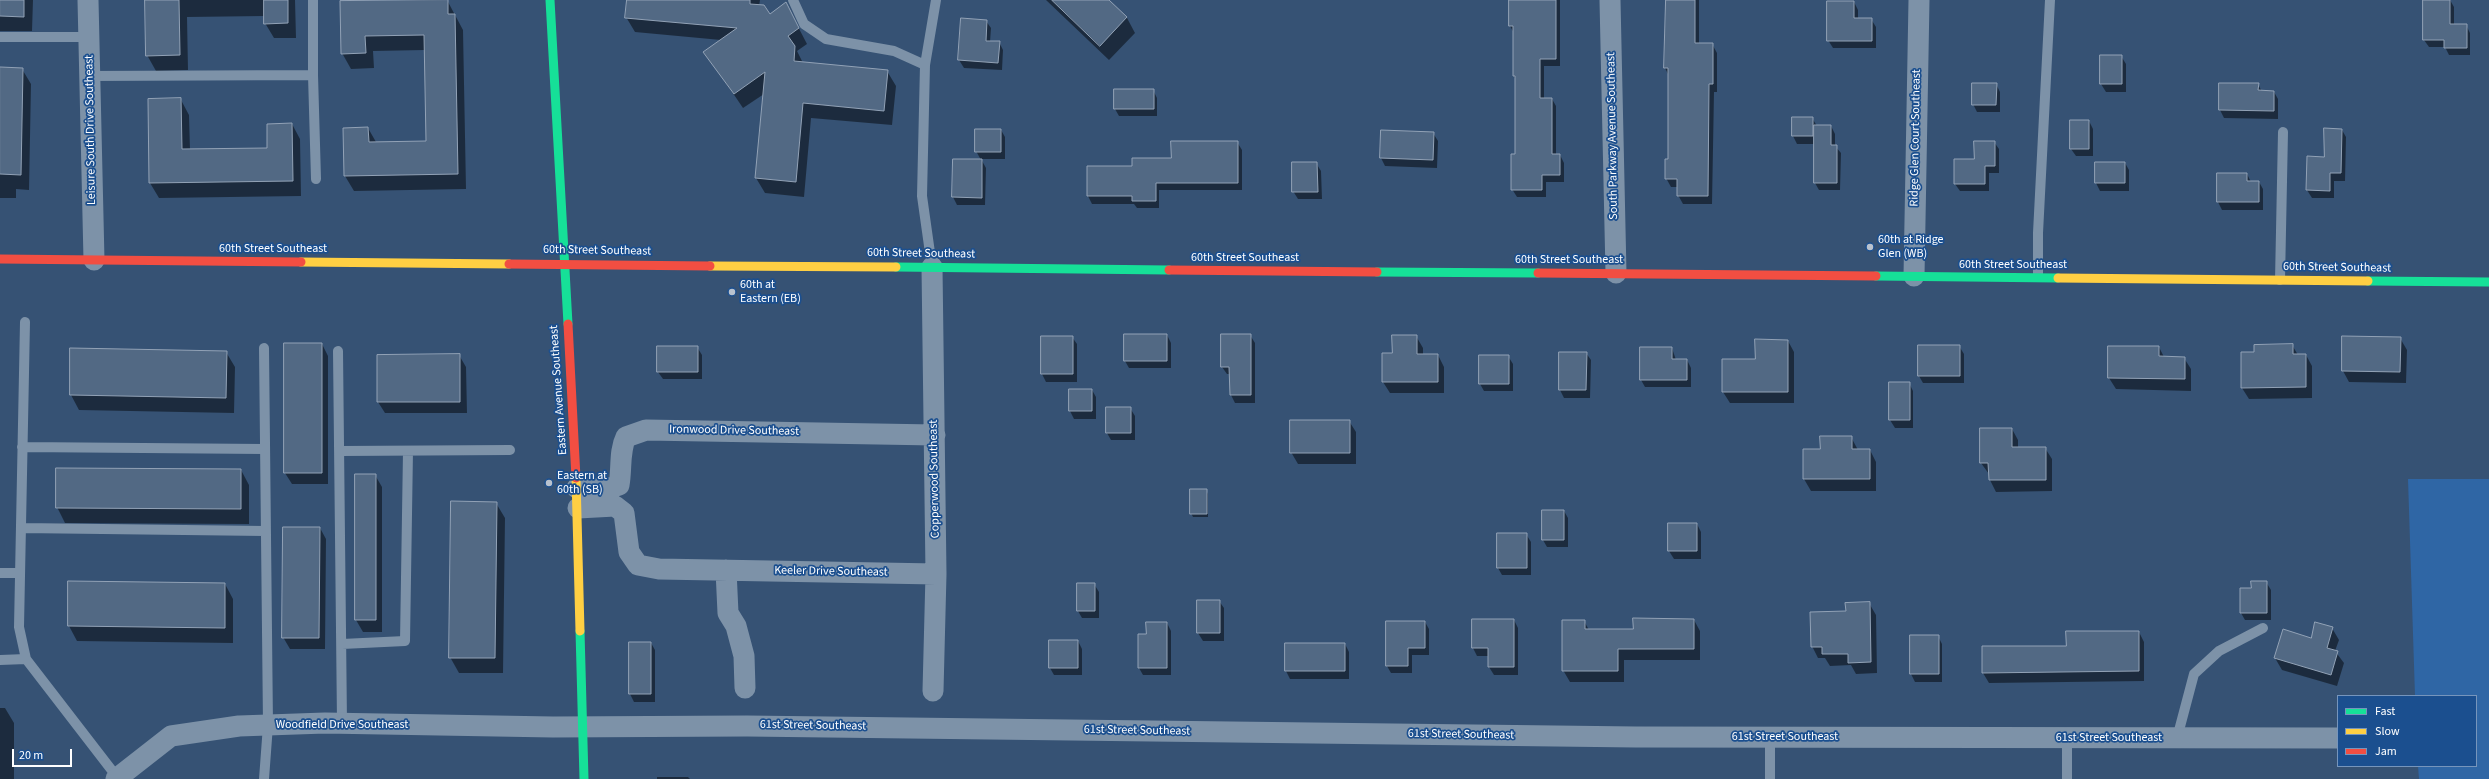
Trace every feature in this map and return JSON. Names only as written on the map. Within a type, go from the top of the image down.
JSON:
[{"type":"main road","name":"Eastern Avenue Southeast","points":[[550,0],[577,498],[584,727],[584,779]]},
{"type":"main road","name":"60th Street Southeast","points":[[0,259],[932,266],[2489,282]]},
{"type":"street","name":"Leisure South Drive Southeast","points":[[88,0],[94,260]]},
{"type":"street","name":"South Parkway Avenue Southeast","points":[[1610,0],[1616,273]]},
{"type":"street","name":"Ridge Glen Court Southeast","points":[[1914,276],[1919,0]]},
{"type":"street","name":"Copperwood Southeast","points":[[932,266],[936,574],[933,691]]},
{"type":"street","name":"Ironwood Drive Southeast","points":[[577,498],[619,485],[622,471],[622,446],[626,437],[646,430],[935,435]]},
{"type":"street","name":"Keeler Drive Southeast","points":[[577,498],[615,506],[624,513],[629,552],[638,564],[659,569],[936,574]]},
{"type":"street","points":[[726,570],[728,613],[736,626],[744,656],[745,688]]},
{"type":"street","name":"Woodfield Drive Southeast","points":[[116,778],[171,736],[238,726],[342,723],[584,727]]},
{"type":"street","name":"61st Street Southeast","points":[[584,727],[747,726],[1770,737],[2337,738]]},
{"type":"lane","points":[[313,0],[313,75],[316,179]]},
{"type":"lane","points":[[793,0],[804,24],[826,39],[894,51],[924,65]]},
{"type":"lane","points":[[932,266],[922,196],[924,65],[936,0]]},
{"type":"lane","points":[[2038,277],[2038,233],[2051,1]]},
{"type":"lane","points":[[0,37],[89,37]]},
{"type":"lane","points":[[90,76],[313,75]]},
{"type":"lane","points":[[2280,280],[2283,132]]},
{"type":"lane","points":[[25,322],[19,627],[26,659],[116,778]]},
{"type":"lane","points":[[264,348],[268,725],[264,779]]},
{"type":"lane","points":[[338,351],[342,723]]},
{"type":"lane","points":[[22,447],[264,449]]},
{"type":"lane","points":[[340,451],[510,450]]},
{"type":"lane","points":[[342,644],[405,641],[408,451]]},
{"type":"lane","points":[[20,528],[265,531]]},
{"type":"lane","points":[[0,573],[20,573]]},
{"type":"lane","points":[[2177,738],[2194,674],[2219,651],[2263,628]]},
{"type":"lane","points":[[0,660],[26,659]]},
{"type":"lane","points":[[1770,737],[1770,779]]},
{"type":"lane","points":[[2068,738],[2068,779]]},
{"type":"shaded area","points":[[2408,479],[2489,479],[2489,779],[2419,779],[2418,767],[2477,767],[2477,695],[2415,695]]},
{"type":"building","points":[[0,0],[24,0],[24,17],[0,16]]},
{"type":"building","points":[[145,0],[179,0],[180,55],[146,56]]},
{"type":"building","points":[[264,0],[288,0],[288,23],[264,24]]},
{"type":"building","points":[[448,0],[448,14],[455,14],[458,174],[344,176],[343,128],[368,127],[369,142],[426,141],[424,35],[365,36],[366,53],[341,54],[340,1]]},
{"type":"building","points":[[627,0],[750,0],[750,4],[764,5],[770,14],[786,2],[799,28],[788,36],[795,46],[794,61],[888,70],[884,111],[803,103],[796,182],[755,178],[765,72],[734,94],[703,52],[737,28],[625,18]]},
{"type":"building","points":[[1052,0],[1109,0],[1127,17],[1100,46]]},
{"type":"building","points":[[1509,0],[1556,0],[1556,59],[1540,59],[1540,98],[1552,98],[1552,154],[1560,154],[1560,175],[1542,175],[1542,190],[1511,190],[1511,154],[1515,154],[1515,76],[1513,76],[1513,26],[1509,26]]},
{"type":"building","points":[[1666,0],[1695,0],[1695,43],[1713,43],[1713,84],[1709,84],[1708,196],[1677,196],[1677,179],[1665,179],[1665,159],[1668,159],[1668,68],[1664,68]]},
{"type":"building","points":[[2423,0],[2450,0],[2450,24],[2467,24],[2467,48],[2444,48],[2444,40],[2423,40]]},
{"type":"building","points":[[1827,1],[1854,1],[1854,18],[1872,18],[1872,41],[1827,41]]},
{"type":"building","points":[[961,18],[987,20],[986,41],[1000,41],[998,63],[958,60]]},
{"type":"building","points":[[2100,55],[2122,55],[2122,84],[2100,84]]},
{"type":"building","points":[[0,67],[23,68],[21,175],[0,174]]},
{"type":"building","points":[[1972,83],[1997,83],[1996,105],[1972,105]]},
{"type":"building","points":[[2219,83],[2259,83],[2258,90],[2274,91],[2274,111],[2219,110]]},
{"type":"building","points":[[1114,89],[1154,89],[1154,109],[1114,109]]},
{"type":"building","points":[[181,98],[182,149],[267,148],[267,124],[292,123],[293,181],[149,183],[148,99]]},
{"type":"building","points":[[1792,117],[1813,117],[1813,136],[1792,136]]},
{"type":"building","points":[[2070,120],[2089,120],[2089,149],[2070,149]]},
{"type":"building","points":[[1814,125],[1831,125],[1831,145],[1837,145],[1837,183],[1814,183]]},
{"type":"building","points":[[2324,128],[2342,129],[2341,173],[2330,173],[2330,191],[2306,190],[2307,156],[2324,157]]},
{"type":"building","points":[[975,129],[1001,129],[1001,152],[975,152]]},
{"type":"building","points":[[1381,130],[1434,132],[1433,160],[1380,158]]},
{"type":"building","points":[[1171,141],[1238,141],[1238,183],[1156,183],[1156,201],[1132,201],[1132,196],[1087,196],[1087,166],[1132,166],[1132,158],[1171,158]]},
{"type":"building","points":[[1974,141],[1995,141],[1995,166],[1985,166],[1985,184],[1954,184],[1954,159],[1974,159]]},
{"type":"building","points":[[953,159],[982,159],[982,198],[952,197]]},
{"type":"building","points":[[1292,162],[1317,162],[1318,192],[1292,192]]},
{"type":"building","points":[[2095,162],[2125,162],[2125,183],[2095,183]]},
{"type":"building","points":[[2217,173],[2247,173],[2247,181],[2259,181],[2259,202],[2217,202]]},
{"type":"building","points":[[1124,334],[1167,334],[1167,361],[1124,361]]},
{"type":"building","points":[[1221,334],[1251,334],[1251,395],[1230,395],[1229,367],[1221,367]]},
{"type":"building","points":[[1392,335],[1417,335],[1417,354],[1438,354],[1438,382],[1382,382],[1382,353],[1392,353]]},
{"type":"building","points":[[1041,336],[1073,336],[1073,374],[1041,374]]},
{"type":"building","points":[[2342,336],[2401,337],[2400,372],[2342,371]]},
{"type":"building","points":[[1755,339],[1788,340],[1788,392],[1722,392],[1722,359],[1755,359]]},
{"type":"building","points":[[284,343],[322,343],[322,473],[284,473]]},
{"type":"building","points":[[2293,344],[2293,354],[2306,354],[2306,387],[2241,388],[2241,352],[2254,352],[2254,345]]},
{"type":"building","points":[[1918,345],[1960,345],[1960,376],[1918,376]]},
{"type":"building","points":[[657,346],[698,346],[698,372],[657,372]]},
{"type":"building","points":[[2108,346],[2159,346],[2159,356],[2185,357],[2185,379],[2108,378]]},
{"type":"building","points":[[1640,347],[1672,347],[1672,359],[1687,359],[1687,380],[1640,380]]},
{"type":"building","points":[[70,348],[227,351],[226,398],[70,395]]},
{"type":"building","points":[[1559,352],[1587,352],[1586,390],[1559,390]]},
{"type":"building","points":[[460,354],[460,402],[377,402],[377,355]]},
{"type":"building","points":[[1479,355],[1509,355],[1509,384],[1479,384]]},
{"type":"building","points":[[1889,382],[1910,382],[1910,420],[1889,420]]},
{"type":"building","points":[[1069,389],[1092,389],[1092,411],[1069,411]]},
{"type":"building","points":[[1106,407],[1131,407],[1131,433],[1106,433]]},
{"type":"building","points":[[1290,420],[1350,420],[1350,453],[1290,453]]},
{"type":"building","points":[[1980,428],[2012,428],[2012,447],[2046,447],[2046,480],[1989,480],[1988,463],[1980,463]]},
{"type":"building","points":[[1820,436],[1852,436],[1852,449],[1870,449],[1870,479],[1803,479],[1803,449],[1820,449]]},
{"type":"building","points":[[56,468],[241,469],[241,509],[56,508]]},
{"type":"building","points":[[355,474],[376,474],[376,620],[355,620]]},
{"type":"building","points":[[1190,489],[1207,489],[1207,514],[1190,514]]},
{"type":"building","points":[[451,501],[497,502],[495,658],[449,658]]},
{"type":"building","points":[[1542,510],[1564,510],[1564,540],[1542,540]]},
{"type":"building","points":[[1668,523],[1697,523],[1697,551],[1668,551]]},
{"type":"building","points":[[283,527],[320,527],[319,638],[282,638]]},
{"type":"building","points":[[1497,533],[1527,533],[1527,568],[1497,568]]},
{"type":"building","points":[[68,581],[225,583],[225,628],[68,626]]},
{"type":"building","points":[[2251,581],[2267,581],[2267,613],[2240,613],[2240,588],[2251,588]]},
{"type":"building","points":[[1077,583],[1095,583],[1095,611],[1077,611]]},
{"type":"building","points":[[1197,600],[1220,600],[1220,633],[1197,633]]},
{"type":"building","points":[[1870,602],[1871,662],[1848,663],[1848,654],[1822,654],[1822,647],[1811,647],[1810,612],[1846,611],[1845,603]]},
{"type":"building","points":[[1633,618],[1694,619],[1694,649],[1618,649],[1618,671],[1562,671],[1562,620],[1585,620],[1585,629],[1633,629]]},
{"type":"building","points":[[1472,619],[1514,619],[1514,667],[1488,667],[1488,648],[1472,648]]},
{"type":"building","points":[[1386,621],[1425,621],[1425,648],[1408,648],[1408,666],[1386,666]]},
{"type":"building","points":[[1146,622],[1167,622],[1167,668],[1138,668],[1138,634],[1146,634]]},
{"type":"building","points":[[2315,622],[2333,627],[2327,648],[2338,651],[2331,675],[2274,658],[2283,629],[2311,638]]},
{"type":"building","points":[[2066,631],[2139,631],[2139,671],[1982,673],[1982,646],[2066,646]]},
{"type":"building","points":[[1910,635],[1939,635],[1939,674],[1910,674]]},
{"type":"building","points":[[1049,640],[1078,640],[1078,668],[1049,668]]},
{"type":"building","points":[[629,642],[651,642],[651,694],[629,694]]},
{"type":"building","points":[[1285,643],[1345,643],[1345,671],[1285,671]]},
{"type":"traffic: fast","points":[[550,0],[568,324]]},
{"type":"traffic: fast","points":[[896,267],[1169,270]]},
{"type":"traffic: fast","points":[[1377,272],[1538,273]]},
{"type":"traffic: fast","points":[[1876,276],[2058,278]]},
{"type":"traffic: fast","points":[[2368,281],[2489,282]]},
{"type":"traffic: fast","points":[[580,631],[584,779]]},
{"type":"traffic: slow","points":[[301,262],[509,264]]},
{"type":"traffic: slow","points":[[710,266],[896,267]]},
{"type":"traffic: slow","points":[[2058,278],[2368,281]]},
{"type":"traffic: slow","points":[[576,478],[580,631]]},
{"type":"traffic: jam","points":[[0,259],[301,262]]},
{"type":"traffic: jam","points":[[509,264],[710,266]]},
{"type":"traffic: jam","points":[[1169,270],[1377,272]]},
{"type":"traffic: jam","points":[[1538,273],[1876,276]]},
{"type":"traffic: jam","points":[[568,324],[576,478]]},
{"type":"place","name":"60th at Ridge Glen (WB)","points":[[1870,247]]},
{"type":"place","name":"60th at Eastern (EB)","points":[[732,292]]},
{"type":"place","name":"Eastern at 60th (SB)","points":[[549,483]]}]
